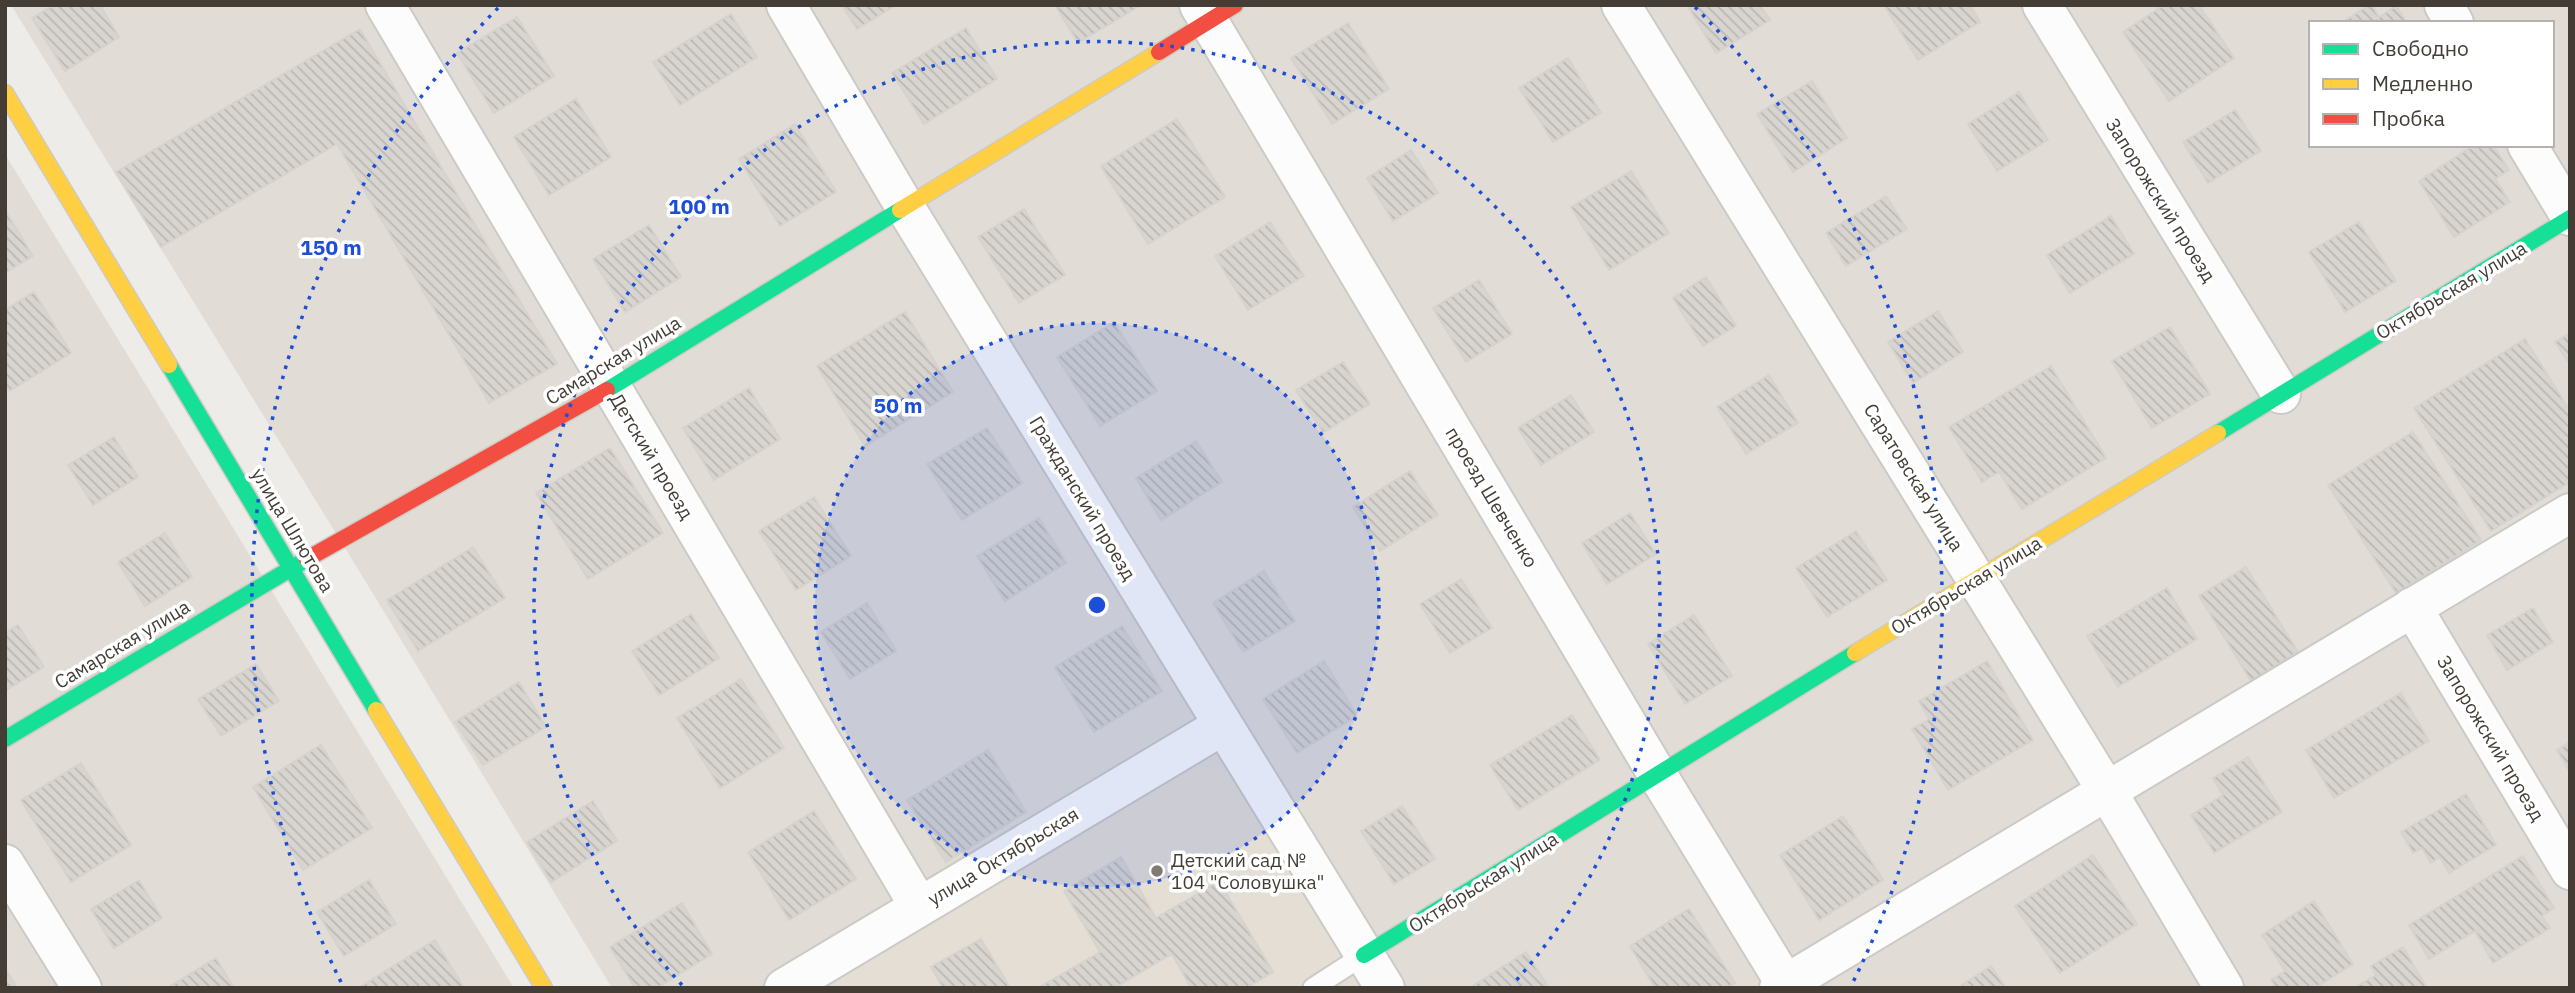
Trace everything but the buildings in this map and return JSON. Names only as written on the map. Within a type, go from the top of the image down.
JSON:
[{"type":"street","name":"Детский проезд","points":[[385,5],[919,906]]},
{"type":"street","name":"Гражданский проезд","points":[[786,5],[905,208],[1385,988]]},
{"type":"street","name":"Саратовская улица","points":[[1621,5],[1977,579],[2224,988]]},
{"type":"street","name":"Запорожский проезд","points":[[2042,5],[2281,394]]},
{"type":"street","points":[[2444,5],[2453,21]]},
{"type":"street","name":"Самарская улица","points":[[5,739],[292,568],[612,387],[905,208],[1214,11]]},
{"type":"street","name":"проезд Шевченко","points":[[1214,11],[1657,774],[1784,986]]},
{"type":"street","name":"улица Шлютова","points":[[5,93],[544,988]]},
{"type":"street","points":[[2528,147],[2570,217]]},
{"type":"street","name":"Октябрьская улица","points":[[1364,955],[2570,217]]},
{"type":"street","points":[[1784,986],[2570,513]]},
{"type":"street","name":"Запорожский проезд","points":[[2412,607],[2570,870]]},
{"type":"street","name":"улица Октябрьская","points":[[784,988],[1222,726]]},
{"type":"street","points":[[5,864],[82,988]]},
{"type":"lane","points":[[1313,988],[1364,955]]},
{"type":"shaded area","points":[[11,5],[2570,5],[2570,988],[612,988]]},
{"type":"shaded area","points":[[5,154],[514,988],[5,988]]},
{"type":"shaded area","name":"Детский сад № 104 \"Соловушка\"","points":[[1196,763],[1240,776],[1365,988],[826,988]]},
{"type":"traffic: fast","points":[[607,390],[900,210]]},
{"type":"traffic: fast","points":[[2218,433],[2570,218]]},
{"type":"traffic: fast","points":[[169,365],[376,710]]},
{"type":"traffic: fast","points":[[5,739],[307,559]]},
{"type":"traffic: fast","points":[[1364,955],[1855,653]]},
{"type":"traffic: slow","points":[[900,210],[1159,52]]},
{"type":"traffic: slow","points":[[5,93],[169,365]]},
{"type":"traffic: slow","points":[[1855,653],[2218,433]]},
{"type":"traffic: slow","points":[[376,710],[544,988]]},
{"type":"traffic: jam","points":[[1159,52],[1235,5]]},
{"type":"traffic: jam","points":[[307,559],[607,390]]},
{"type":"place","name":"Детский сад № 104 \"Соловушка\"","points":[[1157,871]]}]
